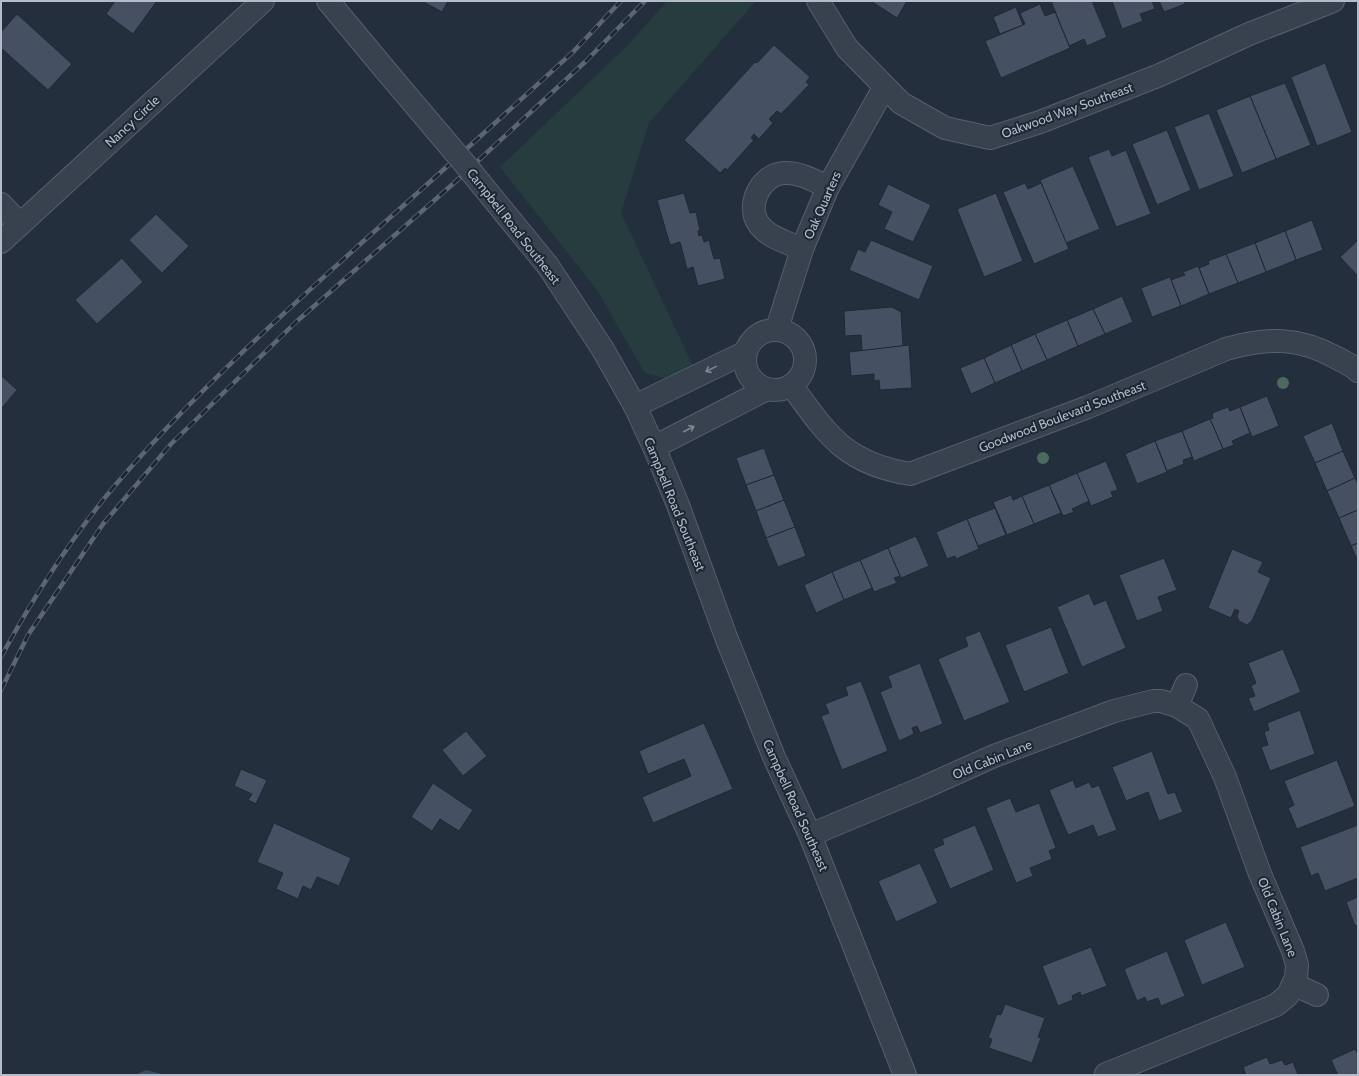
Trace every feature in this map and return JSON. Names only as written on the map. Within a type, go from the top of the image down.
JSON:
[{"type":"street","name":"Nancy Circle","points":[[1,242],[263,1]]},
{"type":"street","name":"Campbell Road Southeast","points":[[328,1],[548,266],[602,348],[635,406],[678,505],[726,637],[774,758],[810,835],[905,1075]]},
{"type":"street","name":"Oakwood Way Southeast","points":[[818,1],[847,48],[901,104],[945,128],[990,138],[1040,122],[1160,75],[1250,34],[1333,1]]},
{"type":"street","name":"Oak Quarters","points":[[777,330],[802,249],[828,187],[884,88]]},
{"type":"street","points":[[802,249],[776,237],[762,228],[755,218],[753,206],[757,194],[763,184],[772,176],[784,173],[801,176],[828,187]]},
{"type":"street","points":[[1,204],[20,224]]},
{"type":"street","points":[[777,330],[788,332],[797,338],[803,347],[806,358],[805,368],[800,378],[792,386],[783,390],[767,389],[757,384],[750,378],[745,361],[746,352],[750,343],[758,335],[767,331],[777,330]]},
{"type":"street","name":"Goodwood Boulevard Southeast","points":[[792,386],[819,423],[841,447],[861,460],[896,472],[910,474],[1088,407],[1226,349],[1246,343],[1287,341],[1307,344],[1331,355],[1358,371]]},
{"type":"street","points":[[635,406],[746,352]]},
{"type":"street","points":[[654,447],[767,389]]},
{"type":"street","points":[[1177,706],[1186,685]]},
{"type":"street","name":"Old Cabin Lane","points":[[810,835],[925,787],[994,756],[1114,711],[1153,700],[1177,706],[1198,719],[1225,777],[1260,874],[1293,952],[1297,965],[1296,978],[1288,994],[1276,1006],[1106,1074]]},
{"type":"street","points":[[1293,984],[1316,995]]},
{"type":"green space","points":[[667,1],[756,1],[649,123],[621,213],[693,366],[665,378],[645,373],[597,290],[500,167],[628,45]]},
{"type":"water","points":[[146,1070],[165,1075],[135,1075]]},
{"type":"building","points":[[115,1],[157,1],[133,34],[106,14]]},
{"type":"building","points":[[422,1],[448,1],[442,12]]},
{"type":"building","points":[[871,1],[907,1],[897,18]]},
{"type":"building","points":[[1051,1],[1092,1],[1107,37],[1087,46],[1084,39],[1069,46]]},
{"type":"building","points":[[1112,1],[1152,1],[1155,9],[1140,14],[1143,21],[1122,29]]},
{"type":"building","points":[[1159,1],[1184,1],[1185,4],[1164,12]]},
{"type":"building","points":[[1040,4],[1045,16],[1055,12],[1070,48],[1001,78],[985,41],[1025,24],[1020,13]]},
{"type":"building","points":[[1016,7],[1023,25],[1000,34],[993,17]]},
{"type":"building","points":[[17,14],[72,64],[48,90],[1,48],[1,32]]},
{"type":"building","points":[[774,45],[810,77],[806,82],[809,85],[781,114],[777,111],[769,119],[773,123],[759,139],[754,134],[751,138],[754,140],[727,170],[725,168],[720,173],[684,140],[755,62],[757,63]]},
{"type":"building","points":[[1325,63],[1352,132],[1317,146],[1291,77]]},
{"type":"building","points":[[1285,83],[1311,145],[1276,159],[1250,96]]},
{"type":"building","points":[[1250,96],[1276,159],[1242,173],[1216,110]]},
{"type":"building","points":[[1209,113],[1234,176],[1199,190],[1174,127]]},
{"type":"building","points":[[1167,130],[1191,190],[1157,205],[1132,144]]},
{"type":"building","points":[[1109,149],[1112,156],[1126,150],[1151,214],[1116,227],[1088,157]]},
{"type":"building","points":[[1073,166],[1100,229],[1066,243],[1040,180]]},
{"type":"building","points":[[1025,183],[1028,189],[1041,183],[1069,249],[1034,264],[1003,192]]},
{"type":"building","points":[[888,184],[931,205],[913,242],[884,229],[892,212],[878,205]]},
{"type":"building","points":[[684,193],[690,213],[696,212],[700,230],[698,231],[699,236],[702,235],[704,242],[709,240],[714,259],[720,258],[725,279],[698,286],[693,267],[687,269],[680,242],[670,245],[657,200]]},
{"type":"building","points":[[996,193],[1023,261],[984,277],[957,209]]},
{"type":"building","points":[[156,214],[189,246],[162,273],[129,240]]},
{"type":"building","points":[[1312,220],[1323,250],[1296,260],[1285,231]]},
{"type":"building","points":[[1285,231],[1296,260],[1266,272],[1255,243]]},
{"type":"building","points":[[871,240],[933,266],[919,300],[849,270],[858,249],[865,252]]},
{"type":"building","points":[[1358,240],[1358,276],[1340,257]]},
{"type":"building","points":[[1255,243],[1266,272],[1238,283],[1226,254]]},
{"type":"building","points":[[1226,254],[1238,283],[1209,294],[1199,268],[1209,264],[1208,261]]},
{"type":"building","points":[[122,258],[143,282],[97,324],[75,300]]},
{"type":"building","points":[[1198,266],[1209,294],[1181,306],[1171,280],[1185,275],[1183,272]]},
{"type":"building","points":[[1170,277],[1181,306],[1152,317],[1141,288]]},
{"type":"building","points":[[1122,296],[1133,322],[1105,334],[1093,309]]},
{"type":"building","points":[[892,307],[901,312],[903,346],[862,351],[861,335],[845,336],[844,311]]},
{"type":"building","points":[[1093,309],[1105,334],[1078,346],[1067,320]]},
{"type":"building","points":[[1067,320],[1078,346],[1047,360],[1035,334]]},
{"type":"building","points":[[1035,334],[1047,360],[1022,371],[1011,345]]},
{"type":"building","points":[[909,345],[912,388],[880,390],[879,380],[874,381],[874,374],[851,376],[849,352]]},
{"type":"building","points":[[1011,345],[1022,371],[995,383],[984,358]]},
{"type":"building","points":[[984,358],[995,383],[971,394],[960,368]]},
{"type":"building","points":[[1,375],[17,390],[1,409]]},
{"type":"building","points":[[1267,396],[1279,426],[1252,437],[1240,407]]},
{"type":"building","points":[[1228,407],[1230,411],[1240,407],[1250,433],[1232,441],[1234,445],[1223,449],[1210,419],[1213,418],[1212,413]]},
{"type":"building","points":[[1210,419],[1223,449],[1194,461],[1182,431]]},
{"type":"building","points":[[1332,423],[1343,451],[1315,463],[1303,436]]},
{"type":"building","points":[[1182,431],[1192,457],[1183,460],[1184,464],[1167,471],[1155,441]]},
{"type":"building","points":[[1155,441],[1167,472],[1137,484],[1125,454]]},
{"type":"building","points":[[764,448],[774,475],[746,485],[736,458]]},
{"type":"building","points":[[1343,451],[1355,478],[1327,491],[1315,463]]},
{"type":"building","points":[[1106,461],[1118,490],[1111,492],[1113,497],[1091,506],[1077,473]]},
{"type":"building","points":[[1077,473],[1089,501],[1072,509],[1074,512],[1063,516],[1049,485]]},
{"type":"building","points":[[774,475],[784,500],[756,511],[746,485]]},
{"type":"building","points":[[1355,478],[1358,484],[1358,510],[1339,518],[1327,491]]},
{"type":"building","points":[[1049,485],[1061,513],[1034,524],[1022,496]]},
{"type":"building","points":[[1011,495],[1013,500],[1022,496],[1034,524],[1007,535],[993,502]]},
{"type":"building","points":[[784,500],[795,527],[766,538],[756,511]]},
{"type":"building","points":[[995,508],[1006,535],[978,546],[967,519]]},
{"type":"building","points":[[1358,510],[1358,543],[1351,546],[1339,518]]},
{"type":"building","points":[[967,519],[979,549],[956,559],[955,556],[947,559],[936,532]]},
{"type":"building","points":[[795,527],[806,556],[778,567],[766,538]]},
{"type":"building","points":[[916,536],[929,566],[901,578],[888,548]]},
{"type":"building","points":[[1358,543],[1358,561],[1351,546]]},
{"type":"building","points":[[888,548],[900,576],[894,578],[897,583],[874,592],[860,560]]},
{"type":"building","points":[[1232,549],[1263,562],[1258,572],[1271,578],[1252,621],[1247,625],[1239,621],[1237,616],[1239,611],[1235,609],[1231,618],[1208,608]]},
{"type":"building","points":[[1164,558],[1177,590],[1158,597],[1163,611],[1137,621],[1119,575]]},
{"type":"building","points":[[860,560],[872,588],[844,600],[832,572]]},
{"type":"building","points":[[832,572],[844,600],[816,613],[804,585]]},
{"type":"building","points":[[1089,593],[1094,605],[1106,600],[1126,648],[1082,667],[1057,607]]},
{"type":"building","points":[[1051,627],[1069,673],[1024,692],[1005,645]]},
{"type":"building","points":[[980,631],[1010,702],[964,721],[938,659],[968,646],[965,637]]},
{"type":"building","points":[[1283,649],[1301,692],[1254,712],[1248,698],[1255,696],[1251,686],[1256,683],[1248,663]]},
{"type":"building","points":[[920,663],[943,724],[920,733],[917,726],[912,728],[914,734],[899,741],[880,692],[892,687],[888,676]]},
{"type":"building","points":[[861,681],[888,751],[842,770],[821,716],[829,713],[825,704],[848,695],[845,687]]},
{"type":"building","points":[[1300,710],[1315,754],[1270,771],[1261,747],[1268,745],[1264,732],[1269,730],[1267,723]]},
{"type":"building","points":[[704,723],[733,789],[653,823],[642,797],[691,776],[684,759],[648,774],[639,751]]},
{"type":"building","points":[[466,731],[487,756],[463,776],[442,750]]},
{"type":"building","points":[[1152,751],[1168,794],[1175,792],[1183,812],[1159,821],[1148,792],[1126,801],[1112,767]]},
{"type":"building","points":[[1337,760],[1355,806],[1297,829],[1288,808],[1294,805],[1284,781]]},
{"type":"building","points":[[241,769],[267,780],[256,804],[248,800],[252,794],[234,786]]},
{"type":"building","points":[[1073,780],[1076,788],[1089,782],[1092,788],[1099,785],[1117,830],[1098,837],[1093,825],[1068,835],[1049,790]]},
{"type":"building","points":[[433,783],[473,810],[459,831],[440,819],[432,831],[411,817]]},
{"type":"building","points":[[1010,798],[1016,812],[1039,803],[1056,848],[1049,851],[1052,859],[1030,868],[1033,876],[1016,883],[986,808]]},
{"type":"building","points":[[274,823],[351,858],[339,886],[317,877],[311,890],[303,886],[298,899],[276,889],[283,873],[257,862]]},
{"type":"building","points":[[975,825],[994,870],[950,889],[933,849],[944,844],[942,839]]},
{"type":"building","points":[[1358,825],[1358,878],[1325,891],[1318,873],[1311,876],[1300,847]]},
{"type":"building","points":[[920,863],[938,903],[896,922],[878,881]]},
{"type":"building","points":[[1358,897],[1358,925],[1355,926],[1346,902]]},
{"type":"building","points":[[1226,922],[1245,967],[1202,985],[1184,940]]},
{"type":"building","points":[[1091,947],[1107,986],[1081,996],[1080,992],[1072,996],[1073,1000],[1058,1006],[1042,966]]},
{"type":"building","points":[[1167,951],[1185,996],[1161,1006],[1158,998],[1147,1002],[1145,997],[1137,1001],[1124,969]]},
{"type":"building","points":[[1005,1004],[1045,1018],[1038,1037],[1041,1038],[1032,1063],[989,1048],[992,1039],[988,1038],[997,1014],[1001,1015]]},
{"type":"building","points":[[1355,1049],[1358,1054],[1358,1075],[1338,1075],[1331,1060]]},
{"type":"building","points":[[1267,1057],[1270,1064],[1282,1060],[1285,1065],[1293,1062],[1298,1075],[1246,1075],[1243,1067]]},
{"type":"railway","points":[[1,657],[26,613],[66,549],[96,509],[141,455],[235,359],[573,52],[621,1]]},
{"type":"railway","points":[[1,690],[28,635],[103,524],[171,444],[296,322],[454,183],[586,61],[645,1]]}]
